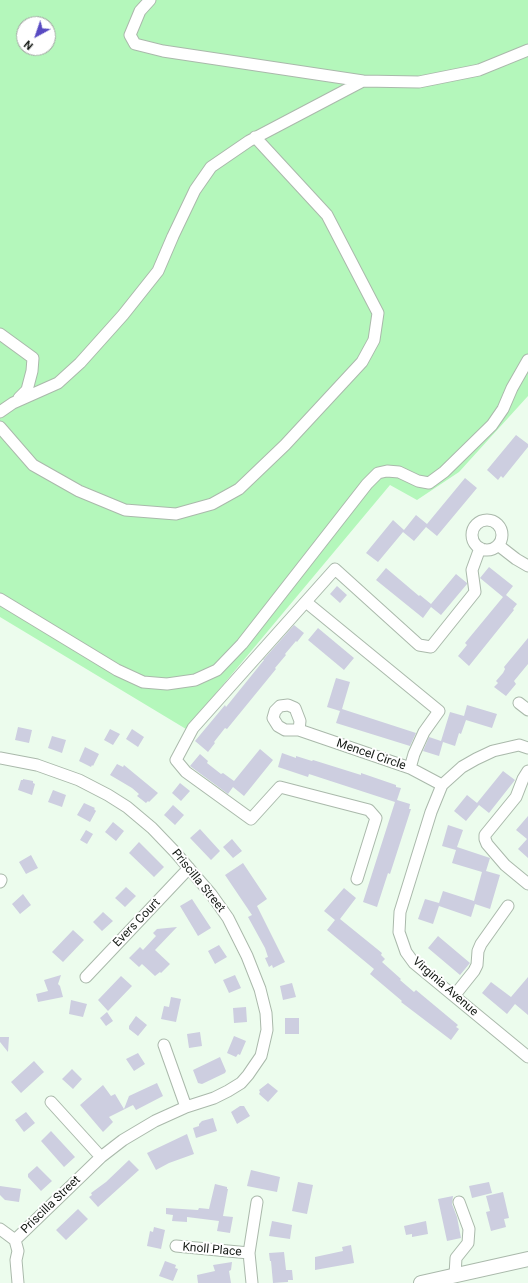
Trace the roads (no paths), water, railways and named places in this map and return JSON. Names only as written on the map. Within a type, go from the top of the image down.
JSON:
[{"type":"main road","points":[[421,1283],[528,1259]]},
{"type":"street","points":[[150,0],[140,11],[130,35],[135,44],[163,51],[364,81],[419,82],[479,70],[528,50]]},
{"type":"street","points":[[13,403],[58,383],[80,363],[123,315],[158,271],[195,190],[211,167],[255,137],[364,81]]},
{"type":"street","points":[[0,427],[33,465],[79,491],[125,510],[176,514],[212,504],[239,489],[285,445],[362,362],[374,340],[378,313],[326,215],[255,137]]},
{"type":"street","points":[[0,334],[33,358],[32,371],[27,390],[13,403],[0,412]]},
{"type":"street","points":[[0,599],[117,670],[143,682],[167,684],[195,680],[217,670],[242,644],[367,484],[378,473],[387,471],[399,472],[418,481],[429,483],[444,472],[492,425],[503,409],[512,388],[528,360]]},
{"type":"street","points":[[485,520],[496,524],[500,528],[502,534],[498,545],[488,550],[480,548],[474,542],[472,537],[472,531],[475,526],[485,520]]},
{"type":"street","points":[[498,545],[528,566]]},
{"type":"street","points":[[358,879],[376,818],[369,810],[280,787],[251,819],[186,772],[176,760],[193,728],[335,569],[419,645],[431,647],[476,592],[472,570],[480,548]]},
{"type":"street","points":[[306,602],[439,712],[424,732],[414,754],[410,768]]},
{"type":"street","points":[[519,703],[528,710]]},
{"type":"street","name":"Mencel Circle","points":[[299,730],[410,768],[442,784]]},
{"type":"street","points":[[442,784],[462,767],[493,751],[518,745],[528,748]]},
{"type":"street","name":"Priscilla Street","points":[[0,758],[37,765],[79,780],[127,807],[152,828],[211,894],[228,918],[247,956],[260,989],[266,1013],[267,1030],[261,1056],[248,1076],[228,1091],[154,1121],[123,1140],[101,1157],[15,1240],[18,1251],[16,1260],[18,1283]]},
{"type":"street","points":[[528,771],[523,778],[516,797],[485,835],[485,839],[487,844],[505,865],[528,884]]},
{"type":"street","name":"Virginia Avenue","points":[[442,784],[431,812],[400,912],[400,932],[406,952],[414,963],[528,1057]]},
{"type":"street","name":"Evers Court","points":[[86,977],[189,868]]},
{"type":"street","points":[[454,996],[474,971],[477,965],[478,951],[481,944],[508,906]]},
{"type":"street","points":[[164,1045],[186,1107]]},
{"type":"street","points":[[51,1102],[101,1157]]},
{"type":"street","name":"Knoll Place","points":[[252,1283],[249,1253],[257,1202]]},
{"type":"street","points":[[455,1275],[456,1258],[468,1243],[468,1229],[459,1202]]},
{"type":"street","points":[[0,1229],[15,1240]]},
{"type":"street","name":"Knoll Place","points":[[176,1246],[249,1253]]}]
